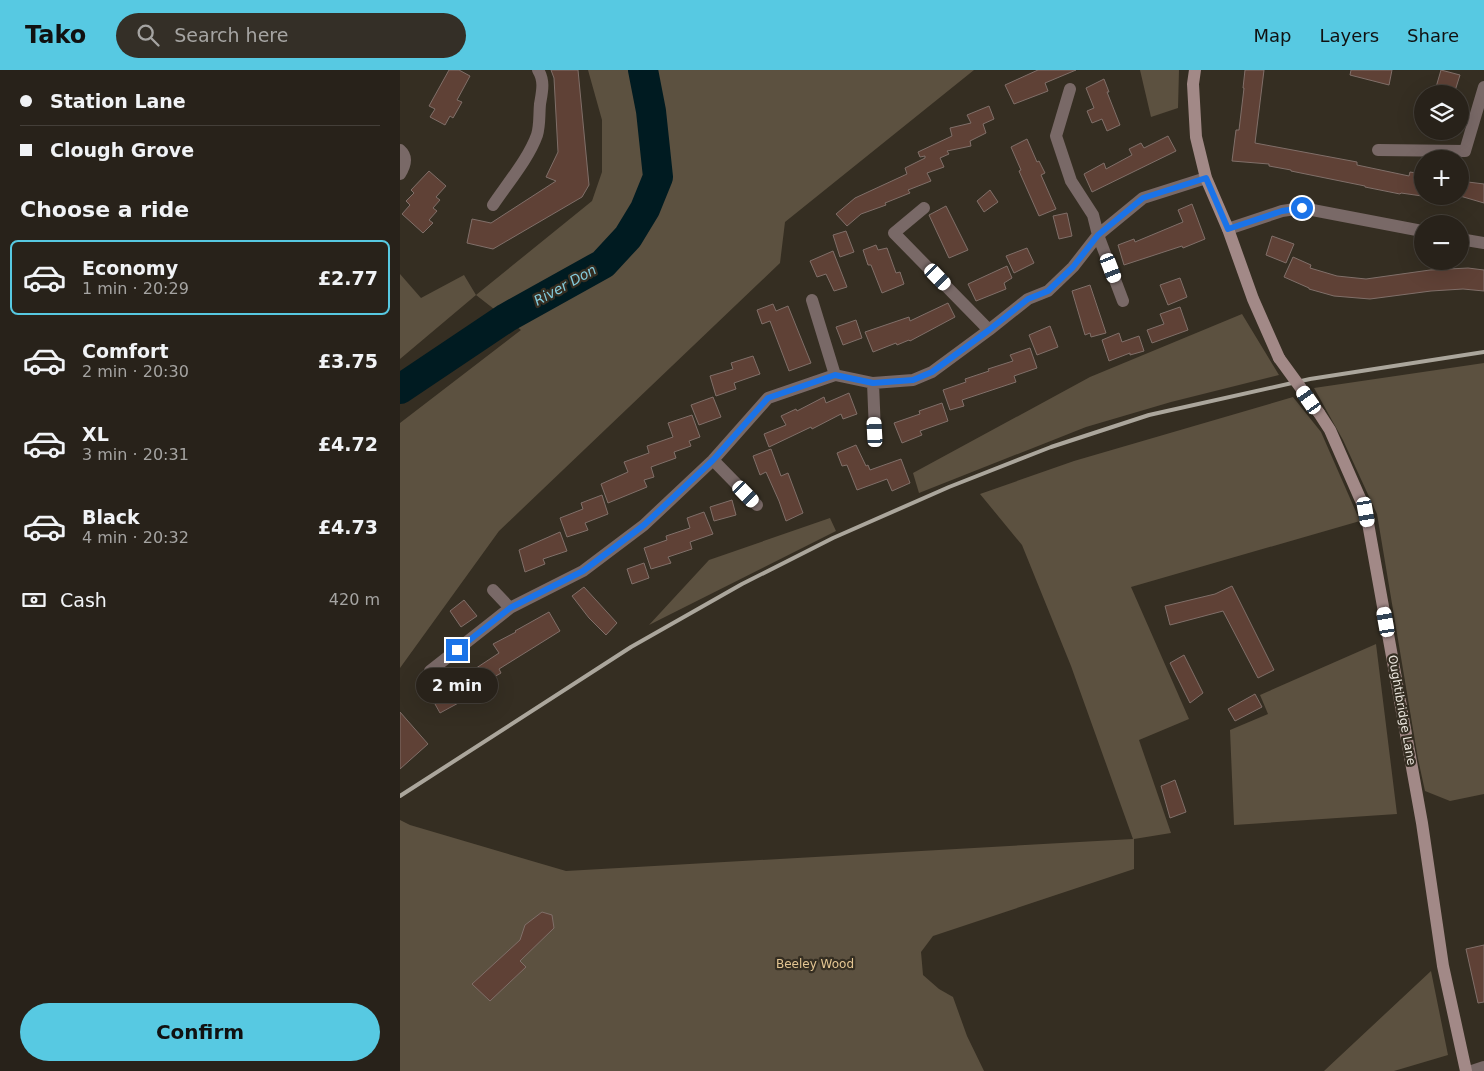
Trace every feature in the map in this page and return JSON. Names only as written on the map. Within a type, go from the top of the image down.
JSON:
[{"type":"street","points":[[493,205],[530,150],[537,135],[540,123],[543,82],[538,70]]},
{"type":"street","name":"Oughtibridge Lane","points":[[1195,70],[1193,84],[1196,137],[1206,178],[1228,229],[1253,299],[1279,358],[1330,430],[1366,512],[1422,823],[1443,966],[1466,1071]]},
{"type":"street","points":[[1070,89],[1056,136],[1072,181],[1093,215],[1098,235],[1123,301]]},
{"type":"street","points":[[1378,150],[1465,151],[1483,91]]},
{"type":"street","points":[[400,150],[406,159],[400,174]]},
{"type":"street","points":[[430,671],[510,608],[583,571],[644,525],[713,460],[768,398],[835,375],[873,383],[913,380],[932,372],[1028,299],[1048,291],[1073,267],[1098,235],[1143,198],[1206,178]]},
{"type":"street","points":[[924,208],[894,233],[989,330]]},
{"type":"street","points":[[1228,229],[1282,211],[1302,208],[1414,229]]},
{"type":"street","points":[[1469,240],[1484,243]]},
{"type":"street","points":[[812,300],[835,375]]},
{"type":"street","points":[[873,383],[875,432]]},
{"type":"street","points":[[713,460],[757,506]]},
{"type":"street","points":[[493,590],[510,608]]},
{"type":"street","points":[[1472,1071],[1484,1067]]},
{"type":"green space","points":[[588,70],[974,70],[785,222],[780,263],[499,531],[400,668],[400,423],[521,330],[476,295],[592,201],[602,172],[602,120]]},
{"type":"green space","points":[[1140,70],[1179,70],[1178,108],[1151,117]]},
{"type":"green space","points":[[400,274],[421,298],[464,275],[476,295],[400,359]]},
{"type":"green space","points":[[1242,314],[1279,375],[1171,402],[1086,427],[919,493],[913,473],[1090,377]]},
{"type":"green space","points":[[1484,363],[1484,794],[1450,801],[1425,791],[1377,514],[1343,440],[1314,388]]},
{"type":"green space","name":"Beeley Wood","points":[[1293,397],[1321,432],[1360,521],[1131,587],[1189,719],[1139,740],[1171,833],[1134,839],[1134,869],[933,936],[921,952],[923,975],[939,989],[953,997],[967,1036],[984,1071],[400,1071],[400,820],[410,825],[566,871],[1133,839],[1071,666],[1022,545],[980,494],[1074,461]]},
{"type":"green space","points":[[830,518],[836,531],[649,625],[709,560]]},
{"type":"green space","points":[[1376,644],[1397,814],[1234,825],[1230,730],[1268,714],[1260,695]]},
{"type":"green space","points":[[1431,971],[1448,1055],[1394,1071],[1324,1071]]},
{"type":"building","points":[[449,70],[459,70],[470,76],[457,100],[462,102],[453,118],[450,116],[445,125],[430,117],[435,109],[429,106]]},
{"type":"building","points":[[551,70],[578,70],[589,185],[582,197],[493,249],[467,243],[472,219],[491,223],[556,181],[546,177],[558,152],[554,78]]},
{"type":"building","points":[[1038,70],[1076,70],[1045,83],[1048,91],[1014,104],[1005,85]]},
{"type":"building","points":[[1245,70],[1264,70],[1255,143],[1357,162],[1357,165],[1409,176],[1410,172],[1414,173],[1414,195],[1365,187],[1269,166],[1269,164],[1232,161],[1236,130],[1239,130]]},
{"type":"building","points":[[1351,70],[1392,70],[1389,85],[1350,75]]},
{"type":"building","points":[[1441,70],[1460,75],[1457,85],[1437,85]]},
{"type":"building","points":[[1104,79],[1120,125],[1107,131],[1102,119],[1092,123],[1087,111],[1094,108],[1086,88]]},
{"type":"building","points":[[989,106],[994,119],[983,124],[986,133],[970,141],[971,146],[947,151],[949,154],[940,158],[944,167],[927,173],[931,181],[908,190],[910,193],[885,203],[886,205],[861,214],[847,226],[836,214],[855,198],[907,174],[905,168],[925,158],[925,156],[920,157],[918,152],[952,136],[950,128],[971,123],[967,115]]},
{"type":"building","points":[[1168,136],[1176,151],[1092,192],[1084,174],[1104,163],[1106,169],[1132,155],[1129,149],[1141,143],[1144,148]]},
{"type":"building","points":[[1027,139],[1037,162],[1039,161],[1045,173],[1041,175],[1056,209],[1039,216],[1019,171],[1021,170],[1011,147]]},
{"type":"building","points":[[429,171],[446,186],[436,197],[440,200],[433,208],[437,211],[429,220],[433,223],[423,233],[402,214],[410,205],[406,201],[414,193],[411,190]]},
{"type":"building","points":[[1469,182],[1484,184],[1484,203],[1469,199]]},
{"type":"building","points":[[990,190],[998,202],[984,212],[977,201]]},
{"type":"building","points":[[1192,204],[1205,239],[1183,248],[1182,246],[1124,265],[1118,245],[1134,239],[1135,242],[1183,222],[1178,210]]},
{"type":"building","points":[[946,206],[968,250],[949,258],[929,215]]},
{"type":"building","points":[[1067,213],[1072,236],[1059,239],[1053,216]]},
{"type":"building","points":[[846,231],[854,252],[840,257],[833,235]]},
{"type":"building","points":[[1272,236],[1294,244],[1286,263],[1266,255]]},
{"type":"building","points":[[876,245],[878,250],[887,248],[896,273],[900,272],[904,284],[882,293],[863,250]]},
{"type":"building","points":[[1027,248],[1034,263],[1014,273],[1006,256]]},
{"type":"building","points":[[833,251],[847,287],[834,291],[826,274],[817,277],[810,261]]},
{"type":"building","points":[[1293,257],[1311,265],[1310,268],[1337,276],[1366,279],[1430,270],[1469,270],[1469,268],[1484,270],[1484,291],[1463,289],[1431,291],[1370,299],[1334,296],[1309,289],[1284,277]]},
{"type":"building","points":[[1007,266],[1012,278],[1004,283],[1006,289],[976,301],[968,284]]},
{"type":"building","points":[[1180,278],[1187,297],[1168,305],[1160,285]]},
{"type":"building","points":[[1090,285],[1106,333],[1091,337],[1090,333],[1085,335],[1072,291]]},
{"type":"building","points":[[948,303],[955,317],[910,341],[897,345],[896,343],[873,352],[865,332],[909,317],[910,321]]},
{"type":"building","points":[[773,304],[776,311],[788,306],[811,363],[789,371],[770,321],[762,324],[757,310]]},
{"type":"building","points":[[1180,307],[1188,330],[1152,343],[1147,330],[1164,324],[1160,314]]},
{"type":"building","points":[[856,320],[862,338],[843,345],[836,327]]},
{"type":"building","points":[[1050,326],[1058,347],[1037,355],[1029,335]]},
{"type":"building","points":[[1119,333],[1122,342],[1139,336],[1144,351],[1130,355],[1130,353],[1109,361],[1102,340]]},
{"type":"building","points":[[1030,348],[1037,368],[1014,376],[1016,382],[962,400],[964,406],[950,410],[943,390],[966,382],[965,379],[989,371],[988,369],[1013,361],[1010,355]]},
{"type":"building","points":[[753,356],[760,374],[734,383],[736,389],[716,396],[710,376],[733,369],[731,363]]},
{"type":"building","points":[[849,393],[857,414],[843,419],[841,414],[812,429],[811,427],[769,447],[764,434],[786,425],[781,416],[796,409],[797,411],[824,397],[826,403]]},
{"type":"building","points":[[713,397],[721,417],[699,425],[691,405]]},
{"type":"building","points":[[942,403],[948,421],[920,431],[922,435],[902,443],[894,423],[920,414],[919,411]]},
{"type":"building","points":[[692,415],[700,437],[689,441],[691,446],[674,452],[676,458],[651,467],[654,477],[644,480],[647,487],[608,503],[601,484],[628,472],[624,462],[649,453],[647,446],[673,437],[668,423]]},
{"type":"building","points":[[856,445],[866,466],[868,465],[870,470],[901,459],[910,483],[892,491],[887,479],[857,490],[847,465],[842,466],[837,453]]},
{"type":"building","points":[[771,449],[781,476],[788,473],[803,513],[786,521],[766,472],[760,475],[753,456]]},
{"type":"building","points":[[602,495],[608,514],[585,523],[588,530],[567,537],[560,518],[583,509],[581,503]]},
{"type":"building","points":[[732,500],[736,515],[714,521],[710,507]]},
{"type":"building","points":[[704,512],[713,534],[690,542],[692,549],[668,557],[671,563],[651,569],[644,548],[667,540],[666,536],[690,528],[687,518]]},
{"type":"building","points":[[560,532],[567,551],[543,559],[545,564],[525,572],[519,550]]},
{"type":"building","points":[[644,563],[649,578],[632,584],[627,569]]},
{"type":"building","points":[[1232,586],[1274,670],[1258,678],[1223,611],[1170,625],[1165,606],[1215,594]]},
{"type":"building","points":[[584,587],[617,623],[606,635],[589,618],[572,596]]},
{"type":"building","points":[[464,600],[477,616],[461,627],[450,611]]},
{"type":"building","points":[[549,612],[560,631],[499,669],[501,673],[459,697],[462,701],[440,713],[435,704],[435,699],[442,694],[436,684],[448,678],[452,684],[499,653],[493,644]]},
{"type":"building","points":[[1184,655],[1203,693],[1190,703],[1170,663]]},
{"type":"building","points":[[1255,694],[1262,707],[1235,721],[1228,709]]},
{"type":"building","points":[[400,712],[428,744],[400,769]]},
{"type":"building","points":[[1175,780],[1186,812],[1170,818],[1161,786]]},
{"type":"building","points":[[542,912],[552,915],[554,928],[520,961],[526,967],[490,1001],[472,984],[520,940],[525,925]]},
{"type":"building","points":[[1484,945],[1484,1002],[1478,1003],[1466,949]]},
{"type":"waterway","name":"River Don","points":[[400,389],[506,318],[603,264],[628,237],[645,209],[658,177],[651,111],[643,70]]},
{"type":"railway","points":[[400,796],[631,647],[742,584],[833,538],[949,487],[1051,447],[1149,415],[1310,379],[1484,352]]},
{"type":"route","points":[[457,650],[510,608],[583,571],[644,525],[713,460],[768,398],[835,375],[873,383],[913,380],[932,372],[1028,299],[1048,291],[1073,267],[1098,235],[1143,198],[1206,178],[1228,229],[1282,211],[1302,208]]}]
